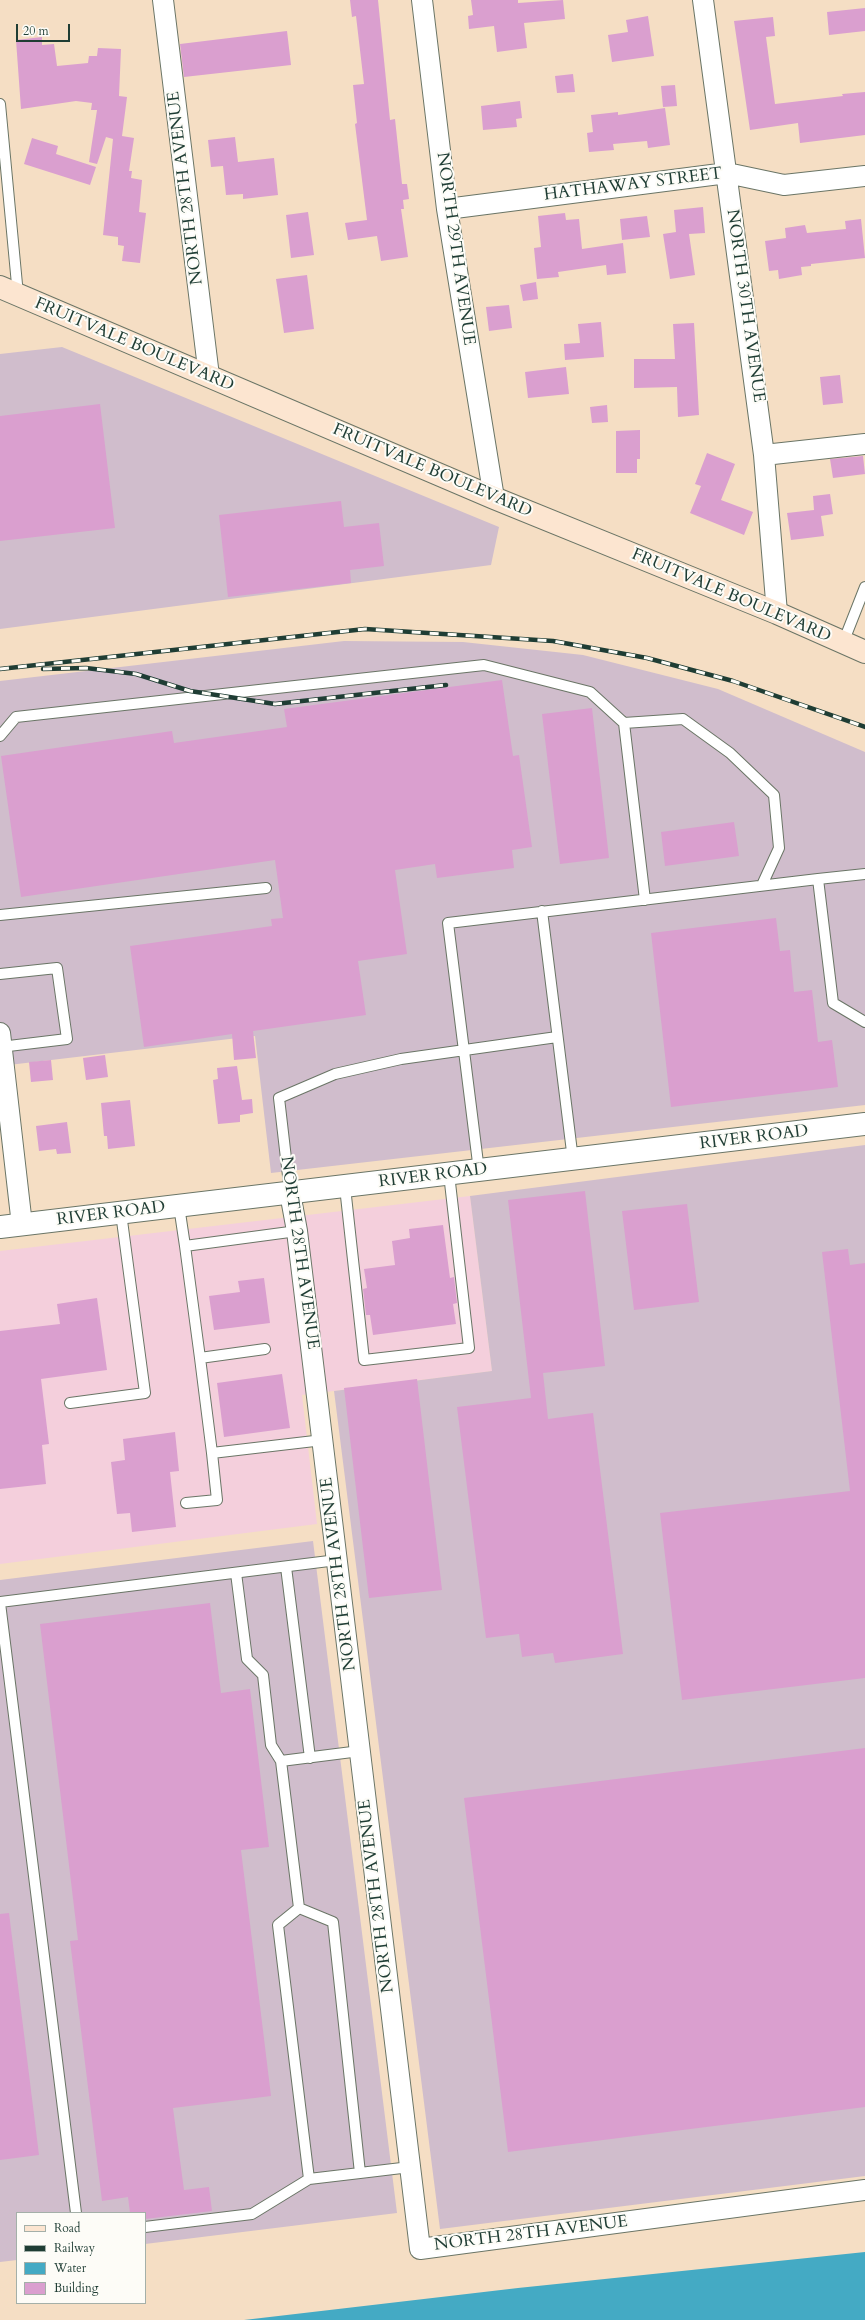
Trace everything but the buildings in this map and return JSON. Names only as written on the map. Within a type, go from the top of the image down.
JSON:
[{"type":"main road","name":"FRUITVALE BOULEVARD","points":[[9,291],[494,498],[777,613],[865,652]]},
{"type":"street","name":"NORTH 28TH AVENUE","points":[[163,0],[209,376]]},
{"type":"street","name":"NORTH 29TH AVENUE","points":[[422,0],[447,209],[494,498]]},
{"type":"street","name":"NORTH 30TH AVENUE","points":[[703,0],[764,455],[777,613]]},
{"type":"street","name":"HATHAWAY STREET","points":[[447,209],[727,173],[784,185],[865,176]]},
{"type":"street","points":[[764,455],[865,444]]},
{"type":"street","points":[[1,1042],[22,1225]]},
{"type":"street","name":"RIVER ROAD","points":[[0,1227],[573,1160],[865,1124]]},
{"type":"street","name":"NORTH 28TH AVENUE","points":[[290,1193],[298,1231],[420,2249],[865,2190]]},
{"type":"lane","points":[[0,104],[9,291]]},
{"type":"lane","points":[[843,643],[865,587]]},
{"type":"lane","points":[[0,736],[16,717],[484,665],[590,692],[624,723],[645,900]]},
{"type":"lane","points":[[624,723],[683,718],[730,753],[774,796],[779,848],[762,885]]},
{"type":"lane","points":[[479,1171],[448,923],[865,874]]},
{"type":"lane","points":[[818,879],[833,1003],[865,1022]]},
{"type":"lane","points":[[0,914],[266,888]]},
{"type":"lane","points":[[542,911],[573,1160]]},
{"type":"lane","points":[[0,974],[57,968],[66,1039],[1,1042]]},
{"type":"lane","points":[[463,1049],[557,1037]]},
{"type":"lane","name":"NORTH 28TH AVENUE","points":[[290,1193],[279,1098],[335,1074],[463,1049]]},
{"type":"lane","points":[[345,1187],[364,1360],[469,1348],[449,1174]]},
{"type":"lane","points":[[179,1206],[200,1358],[217,1500],[186,1504]]},
{"type":"lane","points":[[70,1403],[145,1393],[121,1213]]},
{"type":"lane","points":[[185,1246],[298,1231]]},
{"type":"lane","points":[[200,1358],[266,1349]]},
{"type":"lane","points":[[212,1453],[323,1440]]},
{"type":"lane","points":[[76,2212],[0,1603],[337,1560]]},
{"type":"lane","points":[[286,1567],[310,1758]]},
{"type":"lane","points":[[236,1573],[247,1659],[263,1675],[270,1745],[281,1761],[299,1908]]},
{"type":"lane","points":[[281,1761],[360,1752]]},
{"type":"lane","points":[[299,1908],[332,1922],[360,2173]]},
{"type":"lane","points":[[299,1908],[278,1925],[309,2179]]},
{"type":"lane","points":[[146,2227],[252,2214],[309,2179],[410,2167]]},
{"type":"shaded area","points":[[62,347],[499,527],[491,565],[0,629],[0,354]]},
{"type":"shaded area","points":[[344,641],[463,642],[583,655],[718,689],[865,752],[865,1105],[271,1173],[255,1036],[0,1066],[0,681]]},
{"type":"shaded area","points":[[865,1145],[865,2176],[440,2229],[334,1391],[492,1371],[470,1196]]},
{"type":"shaded area","points":[[470,1196],[492,1371],[302,1395],[317,1524],[0,1564],[0,1251]]},
{"type":"shaded area","points":[[313,1541],[397,2213],[146,2244],[146,2212],[16,2212],[16,2260],[0,2262],[0,1580]]},
{"type":"water","points":[[865,2252],[865,2320],[244,2320],[518,2288]]},
{"type":"railway","points":[[0,669],[365,629],[553,641],[647,658],[733,681],[865,727]]},
{"type":"railway","points":[[43,669],[86,668],[136,674],[190,691],[275,704],[446,685]]}]
